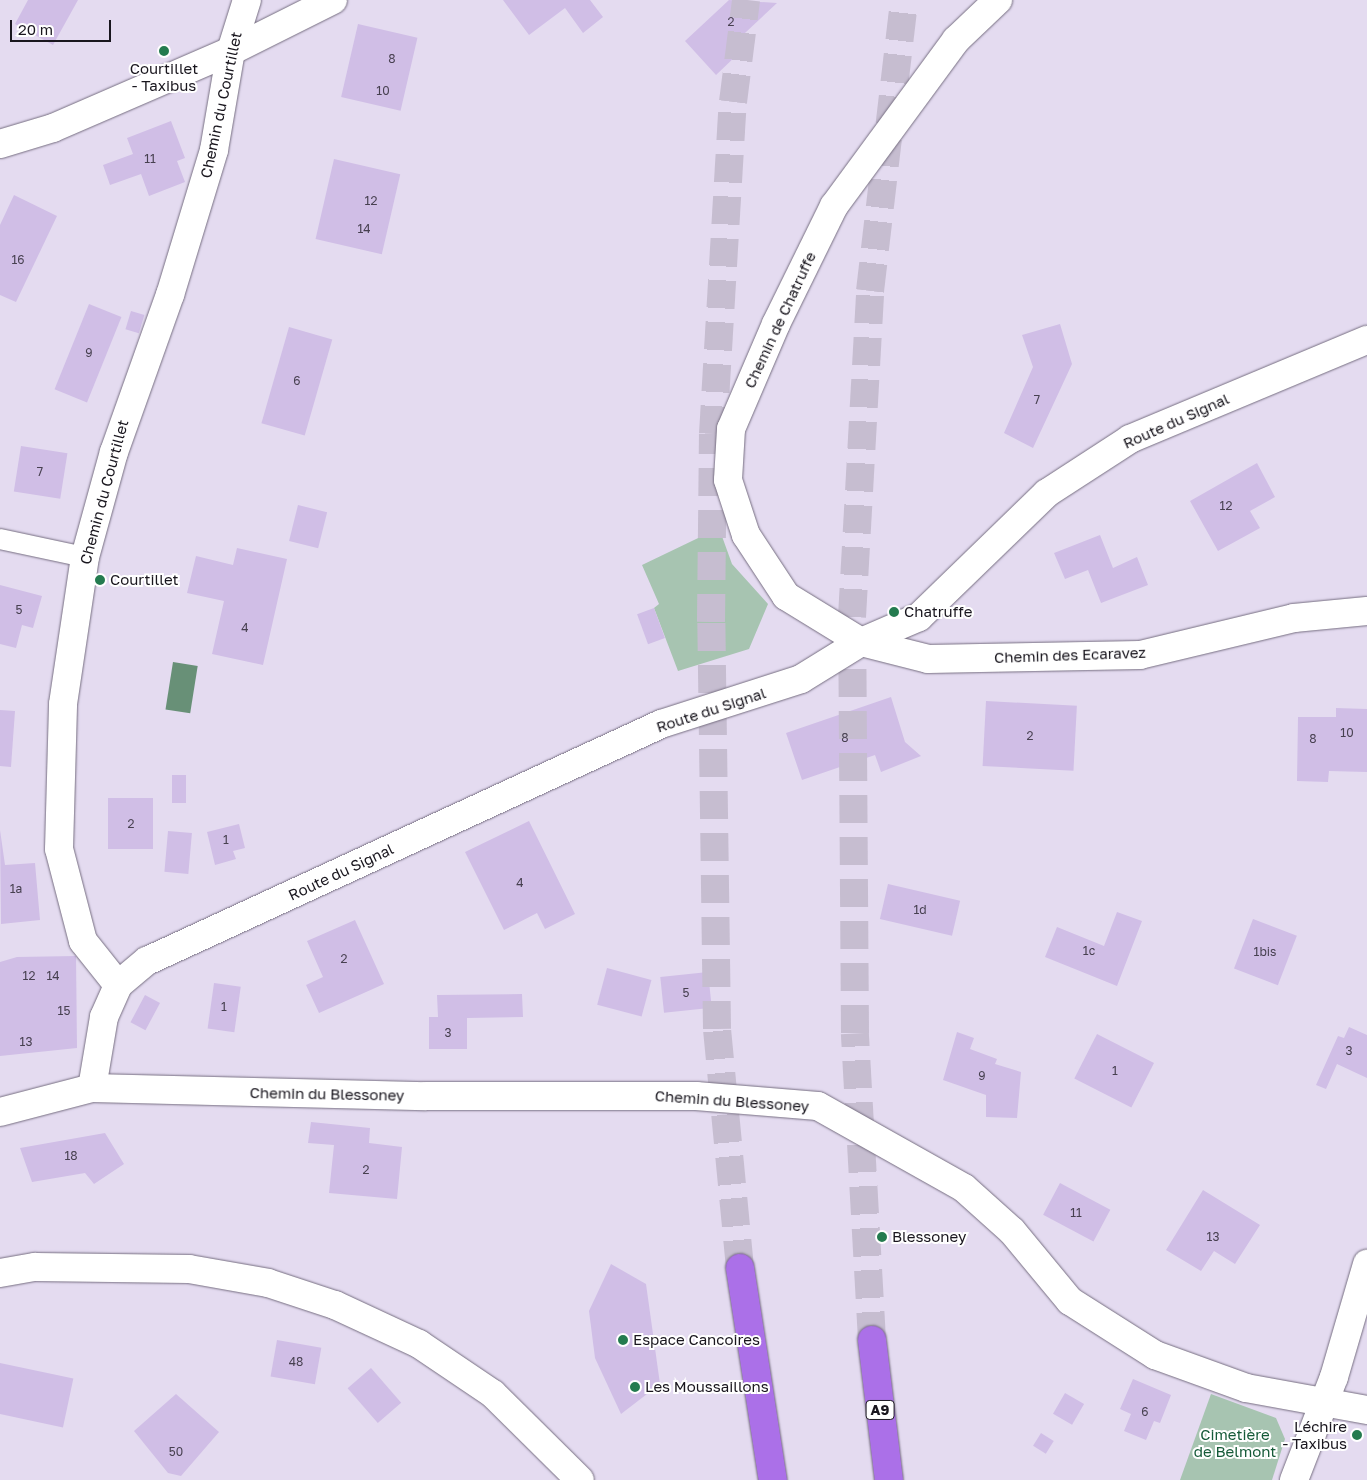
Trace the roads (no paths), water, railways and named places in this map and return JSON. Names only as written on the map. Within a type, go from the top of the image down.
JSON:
[{"type":"highway","points":[[740,1268],[773,1480]]},
{"type":"highway","name":"A9","points":[[872,1340],[889,1480]]},
{"type":"street","name":"Chemin du Courtillet","points":[[118,985],[83,941],[59,849],[62,704],[85,557],[119,434],[170,295],[214,150],[231,51],[247,0]]},
{"type":"street","points":[[0,144],[53,128],[231,51],[333,0]]},
{"type":"street","name":"Chemin de Chatruffe","points":[[861,642],[786,596],[746,535],[728,480],[731,429],[834,206],[956,40],[998,0]]},
{"type":"street","name":"Route du Signal","points":[[92,1088],[104,1018],[118,985],[147,962],[661,724],[801,679],[861,642],[919,617],[1048,493],[1130,439],[1367,340]]},
{"type":"street","name":"Chemin des Ecaravez","points":[[861,642],[928,658],[1140,655],[1294,618],[1367,611]]},
{"type":"street","name":"Chemin du Blessoney","points":[[0,1112],[92,1088],[426,1096],[696,1096],[818,1106],[964,1188],[1012,1231],[1070,1301],[1155,1355],[1246,1388],[1367,1410]]},
{"type":"street","points":[[1294,1480],[1322,1401],[1334,1377],[1367,1264]]},
{"type":"street","points":[[0,1273],[35,1267],[189,1268],[268,1283],[335,1305],[419,1344],[493,1394],[580,1480]]},
{"type":"lane","points":[[0,539],[85,557]]},
{"type":"tunnel","points":[[740,1268],[717,1029],[711,622],[713,434],[733,102],[746,0]]},
{"type":"tunnel","points":[[872,1340],[855,1033],[852,617],[870,291],[904,0]]},
{"type":"place","name":"Courtillet - Taxibus","points":[[164,51]]},
{"type":"place","name":"Courtillet","points":[[100,580]]},
{"type":"place","name":"Chatruffe","points":[[894,612]]},
{"type":"place","name":"Blessoney","points":[[882,1237]]},
{"type":"place","name":"Espace Cancoires","points":[[623,1340]]},
{"type":"place","name":"Les Moussaillons","points":[[635,1387]]},
{"type":"place","name":"Léchire - Taxibus","points":[[1357,1435]]},
{"type":"park label","name":"Cimetière de Belmont","points":[[1235,1442]]}]
